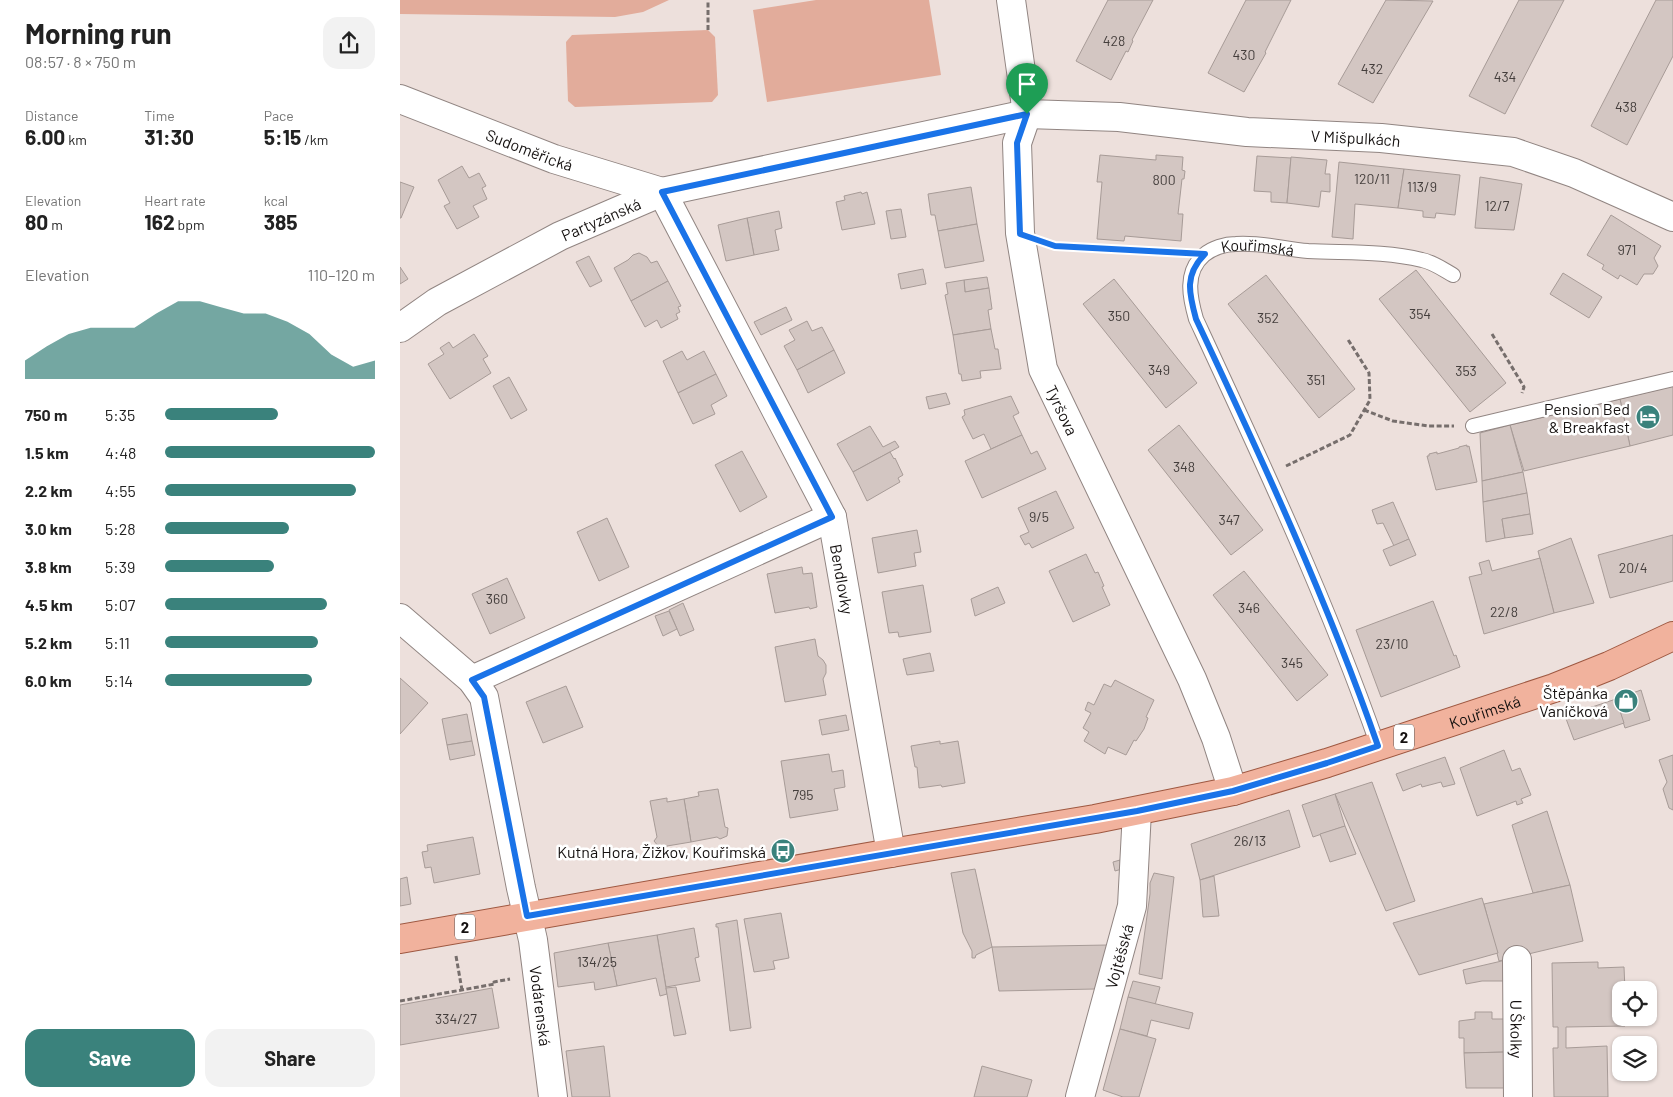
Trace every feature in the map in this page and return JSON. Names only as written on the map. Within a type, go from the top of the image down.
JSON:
[{"type":"main road","name":"Kouřimská","points":[[400,939],[1137,811],[1233,791],[1327,763],[1554,688],[1609,666],[1673,636]]},
{"type":"street","name":"Tyršova","points":[[1011,0],[1027,114],[1017,143],[1020,234],[1043,369],[1192,679],[1216,738],[1233,791]]},
{"type":"street","name":"Sudoměřická","points":[[400,99],[554,159],[662,192]]},
{"type":"street","name":"Partyzánská","points":[[400,328],[437,302],[560,236],[662,192],[1027,114]]},
{"type":"street","name":"V Mišpulkách","points":[[1027,114],[1119,117],[1248,132],[1381,138],[1514,152],[1574,173],[1673,217]]},
{"type":"street","name":"Bendlovky","points":[[662,192],[832,517],[891,853]]},
{"type":"street","points":[[472,680],[832,517]]},
{"type":"street","name":"Vodárenská","points":[[400,618],[472,680],[484,697],[533,940],[553,1097]]},
{"type":"street","name":"Vojtěšská","points":[[1080,1097],[1132,906],[1137,811]]},
{"type":"street","name":"U Školky","points":[[1517,960],[1518,1097]]},
{"type":"lane","name":"Kouřimská","points":[[1378,746],[1344,654],[1269,475],[1196,319],[1190,298],[1190,280],[1195,264],[1205,254],[1222,246],[1236,244],[1372,253],[1424,260],[1453,275]]},
{"type":"lane","points":[[1473,426],[1673,378]]},
{"type":"path","points":[[708,0],[708,30]]},
{"type":"path","points":[[1020,234],[1055,246],[1205,254]]},
{"type":"path","points":[[1492,334],[1524,387],[1520,401]]},
{"type":"path","points":[[1269,475],[1350,435],[1370,400],[1369,373],[1347,338]]},
{"type":"path","points":[[1364,410],[1393,421],[1428,426],[1473,426]]},
{"type":"path","points":[[447,958],[456,956],[462,990]]},
{"type":"path","points":[[400,1001],[495,984],[494,982],[538,974]]},
{"type":"shaded area","points":[[400,0],[669,0],[643,12],[615,17],[400,14]]},
{"type":"shaded area","points":[[816,0],[929,0],[941,75],[767,102],[753,10]]},
{"type":"shaded area","points":[[708,30],[715,37],[718,95],[712,102],[575,107],[568,101],[566,42],[572,35]]},
{"type":"building","points":[[1108,0],[1153,0],[1132,40],[1128,52],[1126,51],[1111,80],[1076,61]]},
{"type":"building","points":[[1246,0],[1291,0],[1266,53],[1244,92],[1208,73]]},
{"type":"building","points":[[1386,0],[1433,1],[1373,103],[1338,84]]},
{"type":"building","points":[[1519,0],[1564,0],[1505,114],[1469,96]]},
{"type":"building","points":[[1656,0],[1673,0],[1673,56],[1627,145],[1591,126]]},
{"type":"building","points":[[1100,155],[1156,160],[1156,155],[1183,157],[1182,170],[1185,171],[1184,179],[1182,179],[1178,214],[1183,214],[1181,241],[1125,236],[1124,241],[1097,239],[1102,182],[1097,182]]},
{"type":"building","points":[[1257,156],[1291,158],[1287,203],[1271,202],[1271,192],[1254,191]]},
{"type":"building","points":[[1291,157],[1327,160],[1325,174],[1330,174],[1330,192],[1321,191],[1319,207],[1287,203]]},
{"type":"building","points":[[1339,162],[1404,169],[1398,208],[1355,204],[1353,239],[1332,237]]},
{"type":"building","points":[[462,166],[469,178],[479,173],[486,186],[482,188],[487,199],[473,206],[479,217],[457,229],[444,206],[450,203],[438,180]]},
{"type":"building","points":[[1404,169],[1460,175],[1455,215],[1436,213],[1435,218],[1423,217],[1423,211],[1398,208]]},
{"type":"building","points":[[1480,177],[1522,184],[1514,230],[1475,228]]},
{"type":"building","points":[[400,182],[414,187],[401,218],[400,218]]},
{"type":"building","points":[[971,187],[977,224],[938,231],[935,215],[931,215],[928,194]]},
{"type":"building","points":[[861,192],[862,194],[867,192],[875,224],[842,230],[836,202],[845,200],[844,196]]},
{"type":"building","points":[[901,209],[906,237],[891,239],[886,211]]},
{"type":"building","points":[[779,211],[782,228],[775,230],[779,250],[754,255],[747,218]]},
{"type":"building","points":[[1611,215],[1661,246],[1654,258],[1658,266],[1653,274],[1644,274],[1637,285],[1620,275],[1618,279],[1602,269],[1604,265],[1587,255]]},
{"type":"building","points":[[747,218],[754,255],[726,261],[718,225]]},
{"type":"building","points":[[977,224],[984,261],[945,268],[938,231]]},
{"type":"building","points":[[639,253],[647,257],[651,263],[657,261],[668,281],[631,301],[614,268]]},
{"type":"building","points":[[589,256],[602,281],[590,287],[576,262]]},
{"type":"building","points":[[400,267],[408,279],[400,284]]},
{"type":"building","points":[[923,269],[926,284],[901,289],[898,274]]},
{"type":"building","points":[[1416,270],[1506,383],[1470,412],[1379,299]]},
{"type":"building","points":[[1563,273],[1602,297],[1589,318],[1550,294]]},
{"type":"building","points":[[1266,275],[1355,389],[1319,418],[1228,304]]},
{"type":"building","points":[[987,277],[989,288],[965,292],[964,280]]},
{"type":"building","points":[[1114,279],[1197,383],[1166,408],[1083,304]]},
{"type":"building","points":[[964,280],[965,292],[989,288],[992,309],[988,310],[991,329],[953,335],[945,295],[948,294],[946,283]]},
{"type":"building","points":[[668,281],[681,306],[678,307],[680,312],[676,314],[678,319],[661,328],[657,320],[645,327],[631,301]]},
{"type":"building","points":[[786,307],[792,320],[761,335],[754,322]]},
{"type":"building","points":[[807,321],[812,331],[822,327],[834,350],[797,370],[784,346],[795,340],[789,330]]},
{"type":"building","points":[[991,329],[995,349],[998,349],[1001,369],[980,371],[981,378],[962,381],[961,374],[959,374],[953,335]]},
{"type":"building","points":[[474,334],[488,356],[483,359],[491,373],[450,399],[428,364],[444,354],[440,348],[449,342],[453,348]]},
{"type":"building","points":[[834,350],[845,373],[808,393],[797,370]]},
{"type":"building","points":[[682,351],[687,360],[704,351],[716,374],[678,393],[663,361]]},
{"type":"building","points":[[716,374],[727,396],[711,405],[715,414],[693,424],[678,393]]},
{"type":"building","points":[[509,377],[527,410],[511,419],[493,386]]},
{"type":"building","name":"Pension Bed & Breakfast","points":[[1673,386],[1673,435],[1630,446],[1620,399]]},
{"type":"building","points":[[946,393],[950,404],[929,409],[926,397]]},
{"type":"building","points":[[1011,396],[1019,413],[1013,416],[1022,435],[991,449],[984,434],[973,439],[962,417],[965,415],[964,410]]},
{"type":"building","points":[[1620,399],[1630,446],[1524,471],[1510,425]]},
{"type":"building","points":[[1179,425],[1263,530],[1231,555],[1148,450]]},
{"type":"building","points":[[1510,425],[1523,472],[1482,481],[1480,433]]},
{"type":"building","points":[[870,426],[883,447],[895,441],[899,447],[853,472],[837,444]]},
{"type":"building","points":[[1022,435],[1031,454],[1037,451],[1046,469],[982,498],[965,461]]},
{"type":"building","points":[[1467,445],[1467,447],[1469,446],[1477,482],[1436,490],[1427,456]]},
{"type":"building","points":[[742,451],[767,497],[740,512],[715,465]]},
{"type":"building","points":[[890,452],[903,475],[898,478],[900,482],[867,501],[853,472]]},
{"type":"building","points":[[1523,472],[1527,493],[1483,502],[1482,481]]},
{"type":"building","points":[[1056,491],[1074,528],[1032,548],[1029,543],[1025,545],[1020,536],[1029,532],[1018,508]]},
{"type":"building","points":[[1527,493],[1530,514],[1502,519],[1505,538],[1486,542],[1483,502]]},
{"type":"building","points":[[1393,502],[1409,539],[1394,546],[1383,523],[1377,524],[1372,510]]},
{"type":"building","points":[[1530,514],[1533,534],[1505,538],[1502,519]]},
{"type":"building","points":[[607,518],[629,567],[599,581],[577,532]]},
{"type":"building","points":[[917,530],[921,552],[914,553],[916,566],[878,573],[872,538]]},
{"type":"building","points":[[1673,535],[1673,581],[1610,598],[1598,555]]},
{"type":"building","points":[[1571,538],[1594,603],[1554,613],[1538,551]]},
{"type":"building","points":[[1409,539],[1416,555],[1390,566],[1383,550]]},
{"type":"building","points":[[1086,554],[1095,573],[1098,572],[1110,605],[1073,622],[1049,571]]},
{"type":"building","points":[[1540,558],[1554,613],[1484,634],[1469,577],[1482,574],[1479,563],[1489,560],[1492,571]]},
{"type":"building","points":[[802,567],[803,574],[812,573],[817,607],[775,613],[767,574]]},
{"type":"building","points":[[1244,571],[1328,675],[1297,701],[1213,595]]},
{"type":"building","points":[[507,578],[525,618],[490,634],[472,594]]},
{"type":"building","points":[[923,585],[931,632],[899,637],[898,632],[889,633],[882,592]]},
{"type":"building","points":[[998,587],[1005,603],[975,616],[971,599]]},
{"type":"building","points":[[1433,601],[1460,667],[1381,697],[1356,630]]},
{"type":"building","points":[[683,603],[694,630],[680,636],[669,610]]},
{"type":"building","points":[[669,611],[677,629],[663,636],[655,616]]},
{"type":"building","points":[[815,639],[818,656],[826,665],[826,673],[823,679],[826,695],[785,702],[775,647]]},
{"type":"building","points":[[930,653],[934,671],[907,675],[903,659]]},
{"type":"building","points":[[400,678],[428,703],[400,734]]},
{"type":"building","points":[[1115,680],[1154,700],[1146,717],[1148,718],[1144,729],[1136,741],[1134,740],[1126,755],[1108,747],[1105,754],[1084,741],[1089,732],[1083,728],[1091,713],[1085,710],[1088,702],[1094,705],[1104,684],[1111,687]]},
{"type":"building","points":[[566,686],[583,727],[543,743],[526,702]]},
{"type":"building","points":[[1641,690],[1650,720],[1625,728],[1616,699]]},
{"type":"building","points":[[1616,699],[1624,723],[1574,740],[1565,716]]},
{"type":"building","points":[[467,714],[472,741],[447,745],[442,719]]},
{"type":"building","points":[[846,715],[849,730],[822,735],[819,720]]},
{"type":"building","points":[[472,741],[475,755],[450,760],[447,745]]},
{"type":"building","points":[[940,741],[940,744],[958,741],[965,783],[919,788],[917,767],[915,767],[911,746]]},
{"type":"building","points":[[1504,750],[1512,771],[1520,768],[1531,795],[1521,799],[1523,803],[1517,805],[1516,801],[1477,816],[1460,768]]},
{"type":"building","points":[[829,754],[832,772],[843,770],[845,787],[834,789],[838,810],[790,818],[781,761]]},
{"type":"building","points":[[1673,755],[1673,810],[1669,808],[1663,789],[1667,782],[1659,760]]},
{"type":"building","points":[[1445,757],[1455,784],[1443,787],[1441,782],[1422,787],[1421,784],[1403,791],[1396,774]]},
{"type":"building","points":[[1372,782],[1415,901],[1386,911],[1335,794]]},
{"type":"building","points":[[718,789],[725,827],[728,828],[727,836],[720,839],[717,837],[691,842],[684,799],[699,796],[698,792]]},
{"type":"building","points":[[1335,794],[1345,826],[1313,837],[1302,805]]},
{"type":"building","points":[[667,798],[667,802],[684,799],[691,842],[667,846],[664,849],[659,847],[654,841],[657,837],[650,801]]},
{"type":"building","points":[[1289,810],[1300,847],[1200,880],[1191,844]]},
{"type":"building","points":[[1547,811],[1570,885],[1533,893],[1512,825]]},
{"type":"building","points":[[1345,826],[1356,854],[1330,862],[1320,834]]},
{"type":"building","points":[[473,837],[480,874],[434,883],[431,867],[425,868],[422,852],[428,851],[427,845]]},
{"type":"building","points":[[1120,860],[1122,869],[1115,871],[1113,862]]},
{"type":"building","points":[[975,869],[992,947],[972,958],[972,951],[963,933],[951,873]]},
{"type":"building","points":[[1154,873],[1174,877],[1162,979],[1139,974],[1150,883]]},
{"type":"building","points":[[1214,876],[1219,916],[1203,917],[1200,880]]},
{"type":"building","points":[[407,877],[411,904],[400,906],[400,879]]},
{"type":"building","points":[[1570,885],[1583,941],[1499,961],[1484,904]]},
{"type":"building","points":[[1482,898],[1498,953],[1419,975],[1393,923]]},
{"type":"building","points":[[781,913],[789,958],[773,961],[775,969],[754,972],[744,919]]},
{"type":"building","points":[[737,920],[751,1028],[730,1031],[718,927],[716,927],[716,924]]},
{"type":"building","points":[[694,928],[699,957],[695,958],[700,981],[666,987],[657,935]]},
{"type":"building","points":[[657,935],[667,994],[660,996],[656,978],[617,986],[608,943]]},
{"type":"building","points":[[608,943],[617,986],[595,990],[594,982],[558,987],[554,953]]},
{"type":"building","points":[[1108,945],[1095,989],[999,991],[992,947]]},
{"type":"building","points":[[1506,960],[1506,981],[1482,981],[1466,984],[1463,970]]},
{"type":"building","points":[[1598,962],[1598,968],[1624,967],[1625,981],[1612,981],[1612,1026],[1625,1026],[1566,1027],[1566,1048],[1607,1046],[1608,1097],[1554,1097],[1553,1048],[1558,1048],[1558,1027],[1553,1027],[1552,963]]},
{"type":"building","points":[[1133,981],[1160,987],[1155,1005],[1128,997]]},
{"type":"building","points":[[676,987],[686,1034],[674,1036],[666,988]]},
{"type":"building","points":[[492,988],[499,1028],[400,1045],[400,1005]]},
{"type":"building","points":[[1128,997],[1193,1013],[1189,1029],[1151,1020],[1147,1036],[1120,1029]]},
{"type":"building","points":[[1475,1012],[1492,1012],[1492,1019],[1506,1019],[1507,1052],[1464,1053],[1464,1038],[1459,1038],[1459,1021],[1475,1019]]},
{"type":"building","points":[[1120,1029],[1156,1039],[1139,1097],[1123,1097],[1103,1090]]},
{"type":"building","points":[[604,1046],[610,1097],[572,1097],[566,1051]]},
{"type":"building","points":[[1507,1052],[1506,1088],[1466,1088],[1464,1053]]},
{"type":"building","points":[[982,1066],[1032,1080],[1027,1097],[974,1097]]},
{"type":"place","name":"Pension Bed & Breakfast","points":[[1648,417]]},
{"type":"place","name":"Štěpánka Vaníčková","points":[[1626,701]]},
{"type":"place","name":"Kutná Hora, Žižkov, Kouřimská","points":[[783,851]]},
{"type":"route","points":[[1027,114],[1017,143],[1020,234],[1055,246],[1205,254],[1195,264],[1190,280],[1190,298],[1196,319],[1269,475],[1357,686],[1378,746],[1233,791],[1137,811],[527,916],[484,697],[472,680],[832,517],[662,192],[1027,114]]}]
